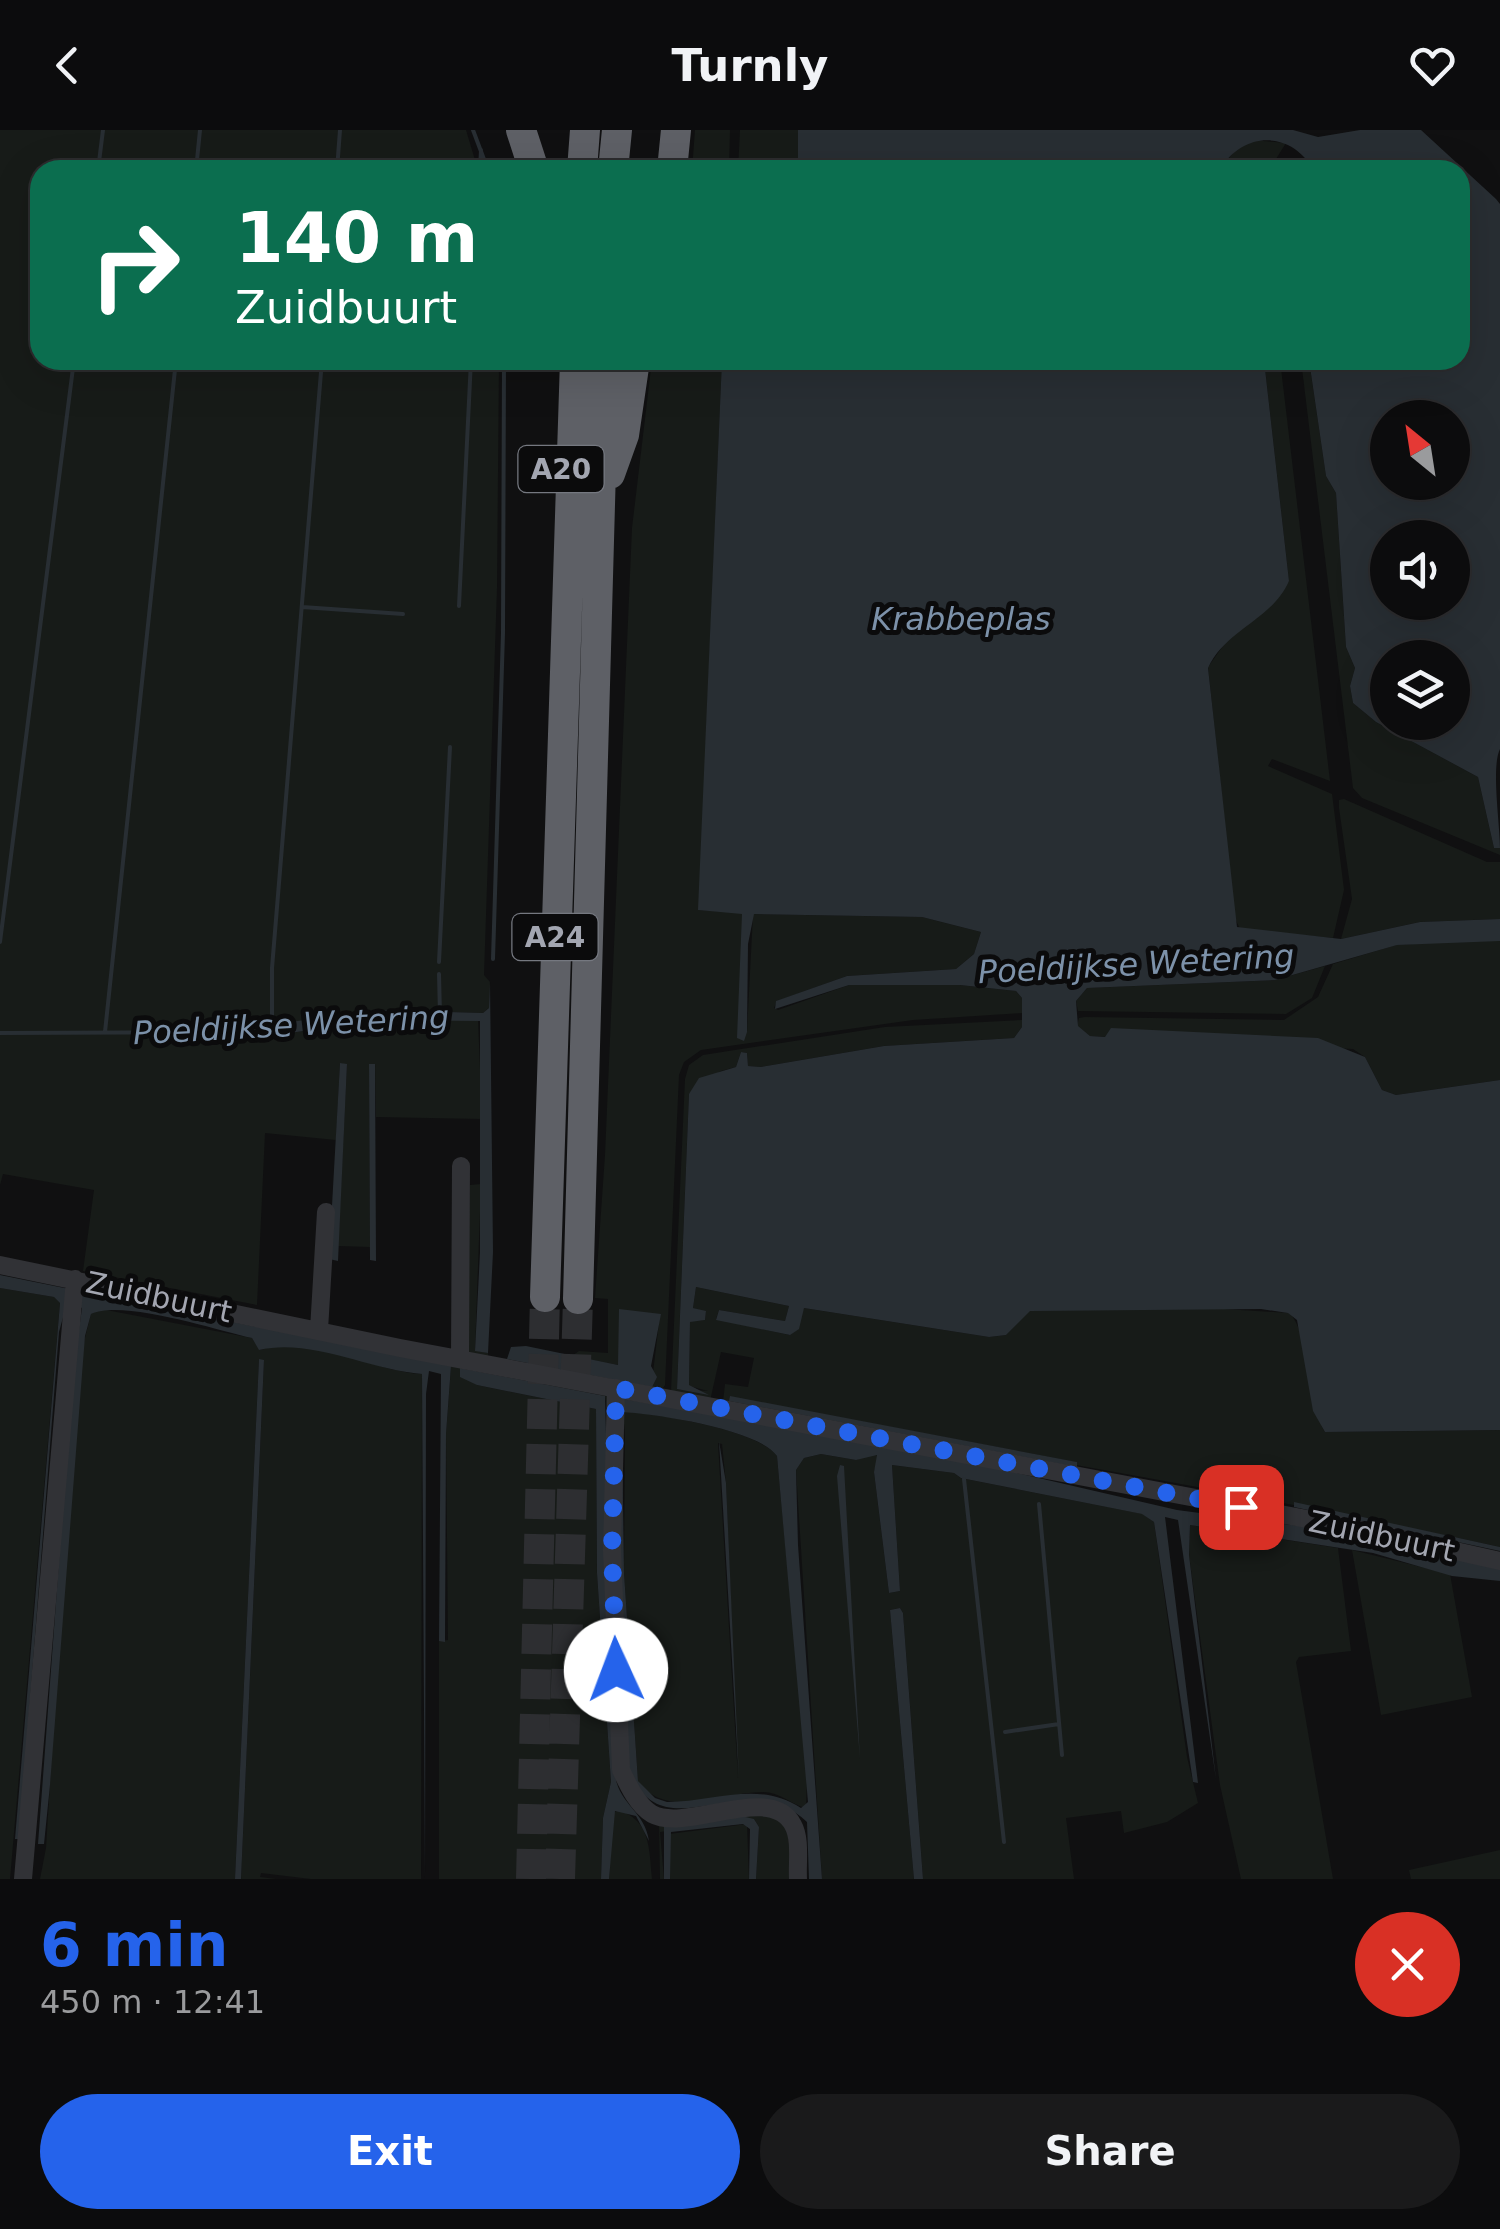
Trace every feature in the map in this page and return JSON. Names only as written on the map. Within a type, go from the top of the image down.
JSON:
[{"type":"highway","points":[[522,130],[531,160]]},
{"type":"highway","points":[[583,160],[585,130]]},
{"type":"highway","points":[[614,160],[618,130]]},
{"type":"highway","points":[[673,160],[676,130]]},
{"type":"highway","name":"A20","points":[[558,370],[565,577]]},
{"type":"highway","name":"A24","points":[[545,1297],[575,370]]},
{"type":"highway","name":"A24","points":[[578,1299],[604,370]]},
{"type":"highway","name":"A24","points":[[601,500],[624,435],[634,370]]},
{"type":"street","points":[[460,1358],[461,1166]]},
{"type":"street","points":[[318,1330],[326,1212]]},
{"type":"street","name":"Zuidbuurt","points":[[0,1265],[460,1358],[1344,1526],[1500,1561]]},
{"type":"street","points":[[23,1879],[76,1280]]},
{"type":"street","points":[[616,1388],[612,1550],[621,1770],[636,1798],[654,1814],[670,1818],[767,1807],[784,1814],[795,1828],[798,1879]]},
{"type":"shaded area","points":[[0,130],[466,130],[475,160],[30,160],[30,370],[499,370],[497,588],[484,975],[490,982],[489,1008],[483,1013],[379,1010],[268,1026],[271,1036],[374,1020],[478,1019],[482,1119],[376,1117],[375,1064],[369,1064],[370,1247],[338,1246],[347,1065],[340,1063],[336,1140],[265,1133],[257,1305],[83,1271],[94,1190],[3,1174],[0,1185]]},
{"type":"shaded area","points":[[695,130],[730,130],[729,160],[693,160]]},
{"type":"shaded area","points":[[740,130],[798,130],[798,160],[738,160]]},
{"type":"shaded area","points":[[1253,140],[1286,143],[1275,160],[1228,160],[1235,150]]},
{"type":"shaded area","points":[[651,370],[722,370],[699,910],[742,913],[747,1032],[753,914],[922,917],[981,932],[974,954],[956,969],[847,976],[777,1001],[774,1008],[778,1010],[849,985],[960,985],[1016,991],[1022,998],[1023,1013],[913,1020],[701,1050],[684,1062],[679,1075],[665,1385],[661,1391],[570,1369],[653,1373],[660,1314],[618,1365],[572,1356],[579,1351],[608,1353],[608,1299],[595,1298],[605,1155],[632,528]]},
{"type":"shaded area","points":[[1265,370],[1281,370],[1330,781],[1272,759],[1268,766],[1332,794],[1344,890],[1333,938],[1240,929],[1235,918],[1208,667],[1230,636],[1257,618],[1289,581]]},
{"type":"shaded area","points":[[1302,370],[1310,370],[1326,476],[1336,493],[1346,647],[1355,668],[1350,686],[1353,703],[1370,717],[1370,740],[1409,740],[1478,777],[1494,848],[1500,848],[1500,855],[1362,798],[1353,788]]},
{"type":"shaded area","points":[[1339,800],[1487,862],[1500,862],[1500,919],[1420,922],[1341,939],[1352,899],[1339,808]]},
{"type":"shaded area","points":[[1500,941],[1500,1080],[1396,1095],[1382,1090],[1365,1057],[1353,1049],[1090,1036],[1077,1026],[1079,1018],[1085,1017],[1284,1020],[1318,997],[1333,964],[1396,945]]},
{"type":"shaded area","points":[[1325,966],[1312,998],[1286,1014],[1078,1011],[1076,1001],[1087,988],[1275,980]]},
{"type":"shaded area","points":[[1022,1020],[1014,1038],[884,1046],[761,1067],[748,1066],[747,1053],[741,1052],[736,1067],[721,1071],[689,1094],[677,1389],[708,1391],[689,1386],[690,1321],[705,1320],[706,1312],[693,1308],[696,1287],[789,1306],[785,1321],[719,1310],[716,1319],[789,1335],[804,1308],[989,1337],[1006,1335],[1029,1311],[1039,1310],[1178,1306],[1289,1313],[1301,1334],[1325,1432],[1500,1430],[1500,1547],[731,1397],[730,1401],[1004,1452],[723,1402],[725,1384],[748,1387],[754,1358],[721,1352],[710,1401],[671,1391],[685,1079],[689,1065],[703,1055],[885,1027]]},
{"type":"shaded area","points":[[481,1184],[475,1350],[488,1353],[488,1357],[464,1354],[470,1185]]},
{"type":"shaded area","points":[[0,1288],[54,1297],[60,1303],[10,1879],[0,1879]]},
{"type":"shaded area","points":[[101,1309],[252,1338],[260,1350],[279,1346],[320,1349],[422,1374],[421,1879],[311,1879],[261,1873],[260,1877],[276,1879],[241,1879],[264,1360],[259,1360],[235,1879],[40,1879],[46,1848],[83,1346],[91,1314]]},
{"type":"shaded area","points":[[440,1359],[608,1395],[607,1408],[605,1396],[461,1368],[477,1385],[596,1409],[597,1573],[611,1782],[603,1818],[601,1879],[439,1879],[439,1641],[448,1640],[446,1434],[451,1367]]},
{"type":"shaded area","points":[[621,1397],[856,1441],[628,1399],[622,1410]]},
{"type":"shaded area","points":[[623,1411],[728,1431],[766,1446],[777,1456],[807,1777],[806,1808],[763,1792],[696,1801],[664,1800],[638,1781],[624,1573]],"holes":[[[718,1443],[722,1444],[726,1483],[738,1778]]]},
{"type":"shaded area","points":[[871,1453],[878,1456],[874,1472],[889,1593],[900,1591],[892,1465],[954,1473],[961,1478],[1143,1514],[1154,1522],[1187,1757],[1198,1803],[1167,1822],[1124,1833],[1121,1811],[1066,1818],[1074,1879],[923,1879],[903,1613],[900,1608],[890,1610],[914,1879],[822,1879],[796,1470],[804,1458],[821,1454],[856,1460]]},
{"type":"shaded area","points":[[1190,1525],[1338,1548],[1351,1651],[1299,1657],[1296,1662],[1333,1879],[1241,1879],[1220,1785],[1189,1555]]},
{"type":"shaded area","points":[[1352,1550],[1450,1574],[1472,1697],[1381,1715]]},
{"type":"shaded area","points":[[619,1810],[643,1829],[652,1879],[609,1879],[613,1813]]},
{"type":"shaded area","points":[[767,1811],[787,1823],[794,1879],[756,1879],[759,1827],[754,1819],[660,1832],[664,1879],[660,1879],[659,1821]]},
{"type":"shaded area","points":[[747,1824],[749,1879],[670,1879],[669,1834]]},
{"type":"shaded area","points":[[1500,1850],[1500,1879],[1411,1879],[1409,1870]]},
{"type":"water","points":[[798,130],[1293,130],[1318,137],[1360,130],[1421,130],[1454,160],[1306,160],[1293,148],[1267,140],[1241,148],[1227,160],[798,160]]},
{"type":"water","points":[[1470,175],[1500,204],[1500,749],[1496,782],[1500,848],[1494,848],[1478,777],[1409,740],[1470,740],[1470,640],[1370,640],[1370,717],[1353,703],[1350,686],[1355,668],[1346,647],[1336,493],[1326,476],[1310,370],[1470,370]]},
{"type":"water","name":"Krabbeplas","points":[[722,370],[1265,370],[1289,581],[1272,606],[1226,643],[1208,668],[1237,927],[1341,939],[1420,922],[1500,919],[1500,941],[1397,945],[1275,980],[1087,988],[1076,1001],[1078,1026],[1090,1036],[1105,1037],[1111,1028],[1318,1038],[1365,1057],[1382,1090],[1396,1095],[1500,1080],[1500,1430],[1325,1432],[1313,1411],[1297,1320],[1288,1313],[1261,1309],[1030,1311],[1006,1335],[989,1337],[804,1308],[799,1329],[790,1335],[716,1320],[719,1310],[785,1321],[789,1306],[696,1287],[693,1308],[706,1311],[705,1320],[690,1322],[689,1385],[709,1395],[677,1389],[689,1094],[699,1078],[736,1067],[741,1052],[747,1053],[748,1066],[761,1067],[884,1046],[1014,1038],[1022,1027],[1022,998],[1016,991],[960,985],[849,985],[775,1009],[776,1001],[847,976],[956,969],[974,954],[981,932],[922,917],[754,914],[748,944],[744,1041],[737,1038],[742,914],[698,910]]},
{"type":"water","points":[[490,982],[493,1252],[488,1353],[475,1351],[480,1252],[480,1021],[374,1020],[271,1036],[268,1025],[379,1010],[483,1013],[489,1008]]},
{"type":"water","points":[[340,1063],[347,1064],[338,1261],[329,1259]]},
{"type":"water","points":[[369,1064],[375,1064],[376,1261],[370,1260]]},
{"type":"water","points":[[0,1275],[451,1366],[446,1434],[445,1642],[439,1641],[441,1374],[429,1371],[426,1394],[425,1879],[422,1374],[320,1351],[279,1347],[259,1350],[252,1338],[124,1310],[91,1314],[85,1336],[50,1785],[44,1844],[38,1844],[73,1374],[82,1308],[68,1299],[59,1332],[19,1839],[15,1839],[60,1303],[54,1297],[0,1288]]},
{"type":"water","points":[[619,1309],[661,1314],[651,1366],[657,1377],[652,1387],[507,1359],[511,1347],[526,1346],[618,1365]]},
{"type":"water","points":[[259,1359],[264,1360],[241,1879],[235,1879]]},
{"type":"water","points":[[460,1368],[605,1396],[615,1774],[621,1793],[642,1822],[649,1841],[636,1816],[615,1811],[609,1879],[601,1879],[603,1818],[611,1782],[597,1573],[596,1409],[477,1385],[460,1377]]},
{"type":"water","points":[[730,1396],[1077,1462],[1077,1467],[729,1401]]},
{"type":"water","points":[[624,1399],[931,1453],[1177,1510],[1315,1528],[1500,1567],[1500,1581],[1452,1576],[1373,1553],[1190,1525],[1189,1555],[1216,1779],[1178,1520],[1165,1517],[1198,1783],[1193,1782],[1154,1522],[1142,1514],[961,1478],[954,1473],[892,1465],[900,1591],[889,1593],[874,1472],[877,1455],[856,1460],[821,1454],[804,1458],[796,1470],[798,1545],[822,1879],[809,1879],[807,1822],[782,1806],[757,1801],[681,1808],[660,1805],[642,1792],[628,1765],[619,1588],[622,1428],[624,1573],[638,1781],[655,1798],[667,1802],[752,1794],[769,1795],[801,1808],[808,1802],[777,1456],[766,1446],[729,1431],[622,1412]]},
{"type":"water","points":[[719,1441],[726,1483],[739,1778]]},
{"type":"water","points":[[840,1465],[844,1466],[860,1759],[837,1476]]},
{"type":"water","points":[[1294,1502],[1500,1547],[1500,1551],[1294,1507]]},
{"type":"water","points":[[900,1608],[923,1879],[914,1879],[890,1610]]},
{"type":"water","points":[[741,1816],[754,1819],[759,1827],[756,1879],[749,1879],[750,1829],[743,1824],[671,1832],[670,1879],[664,1879],[664,1826]]},
{"type":"waterway","points":[[99,160],[103,130]]},
{"type":"waterway","points":[[197,160],[200,130]]},
{"type":"waterway","points":[[338,160],[340,130]]},
{"type":"waterway","points":[[473,130],[484,160]]},
{"type":"waterway","points":[[480,160],[481,150]]},
{"type":"waterway","points":[[0,942],[73,370]]},
{"type":"waterway","points":[[105,1032],[175,370]]},
{"type":"waterway","points":[[272,1027],[272,968],[321,370]]},
{"type":"waterway","points":[[459,606],[471,370]]},
{"type":"waterway","points":[[493,959],[503,633],[504,370]]},
{"type":"waterway","points":[[302,607],[403,614]]},
{"type":"waterway","points":[[439,962],[450,747]]},
{"type":"waterway","points":[[439,974],[440,1015]]},
{"type":"waterway","name":"Poeldijkse Wetering","points":[[0,1033],[270,1032]]},
{"type":"waterway","points":[[964,1479],[1004,1842]]},
{"type":"waterway","points":[[1039,1504],[1062,1755]]},
{"type":"waterway","points":[[1005,1732],[1059,1724]]},
{"type":"tunnel","points":[[531,1879],[545,1297]]},
{"type":"tunnel","points":[[560,1879],[578,1299]]},
{"type":"route","points":[[616,1670],[612,1550],[616,1388],[1241,1507]]}]
